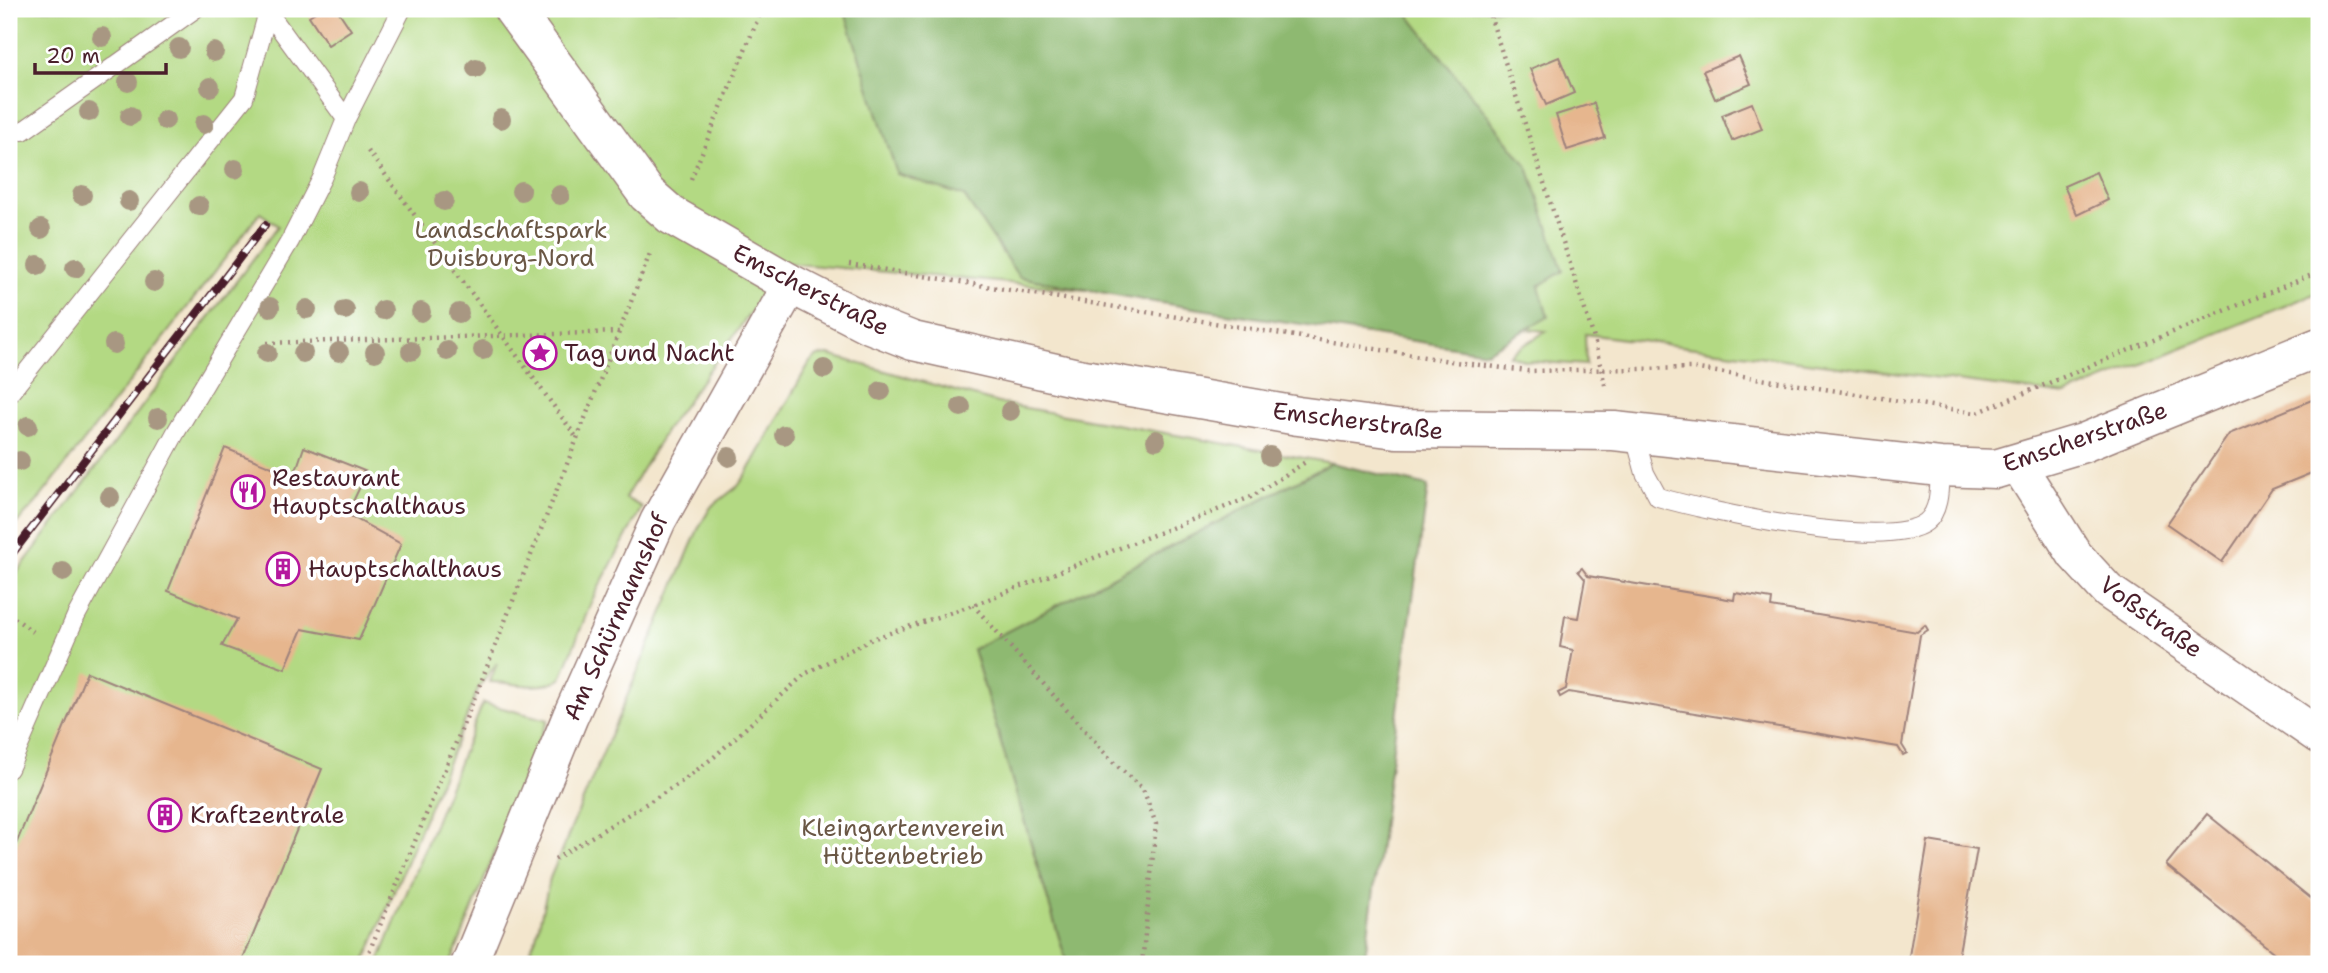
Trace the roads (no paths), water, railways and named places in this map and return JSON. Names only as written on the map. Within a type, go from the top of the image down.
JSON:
[{"type":"street","name":"Emscherstraße","points":[[513,9],[646,194],[671,215],[790,284],[867,323],[913,341],[1078,378],[1364,425],[1436,432],[1624,432],[1940,467],[1996,469],[2018,465],[2083,443],[2319,346]]},
{"type":"street","name":"Am Schürmannshof","points":[[469,964],[570,717],[658,521],[790,284]]},
{"type":"street","name":"Voßstraße","points":[[2018,465],[2075,555],[2108,591],[2319,736]]},
{"type":"lane","points":[[9,130],[23,131],[195,9]]},
{"type":"lane","points":[[9,769],[76,616],[227,344],[290,241],[322,178],[346,119],[402,9]]},
{"type":"lane","points":[[267,10],[346,119]]},
{"type":"lane","points":[[9,394],[244,98],[267,10]]},
{"type":"lane","points":[[1624,432],[1658,497],[1701,510],[1805,526],[1887,535],[1912,531],[1929,520],[1937,503],[1940,467]]},
{"type":"railway","points":[[9,558],[265,225]]},
{"type":"place","name":"Tag und Nacht","points":[[540,353]]},
{"type":"place","name":"Restaurant Hauptschalthaus","points":[[248,492]]},
{"type":"place","name":"Hauptschalthaus","points":[[283,569]]},
{"type":"place","name":"Kraftzentrale","points":[[165,815]]},
{"type":"park label","name":"Landschaftspark Duisburg-Nord","points":[[511,244]]},
{"type":"park label","name":"Kleingartenverein Hüttenbetrieb","points":[[903,842]]}]
